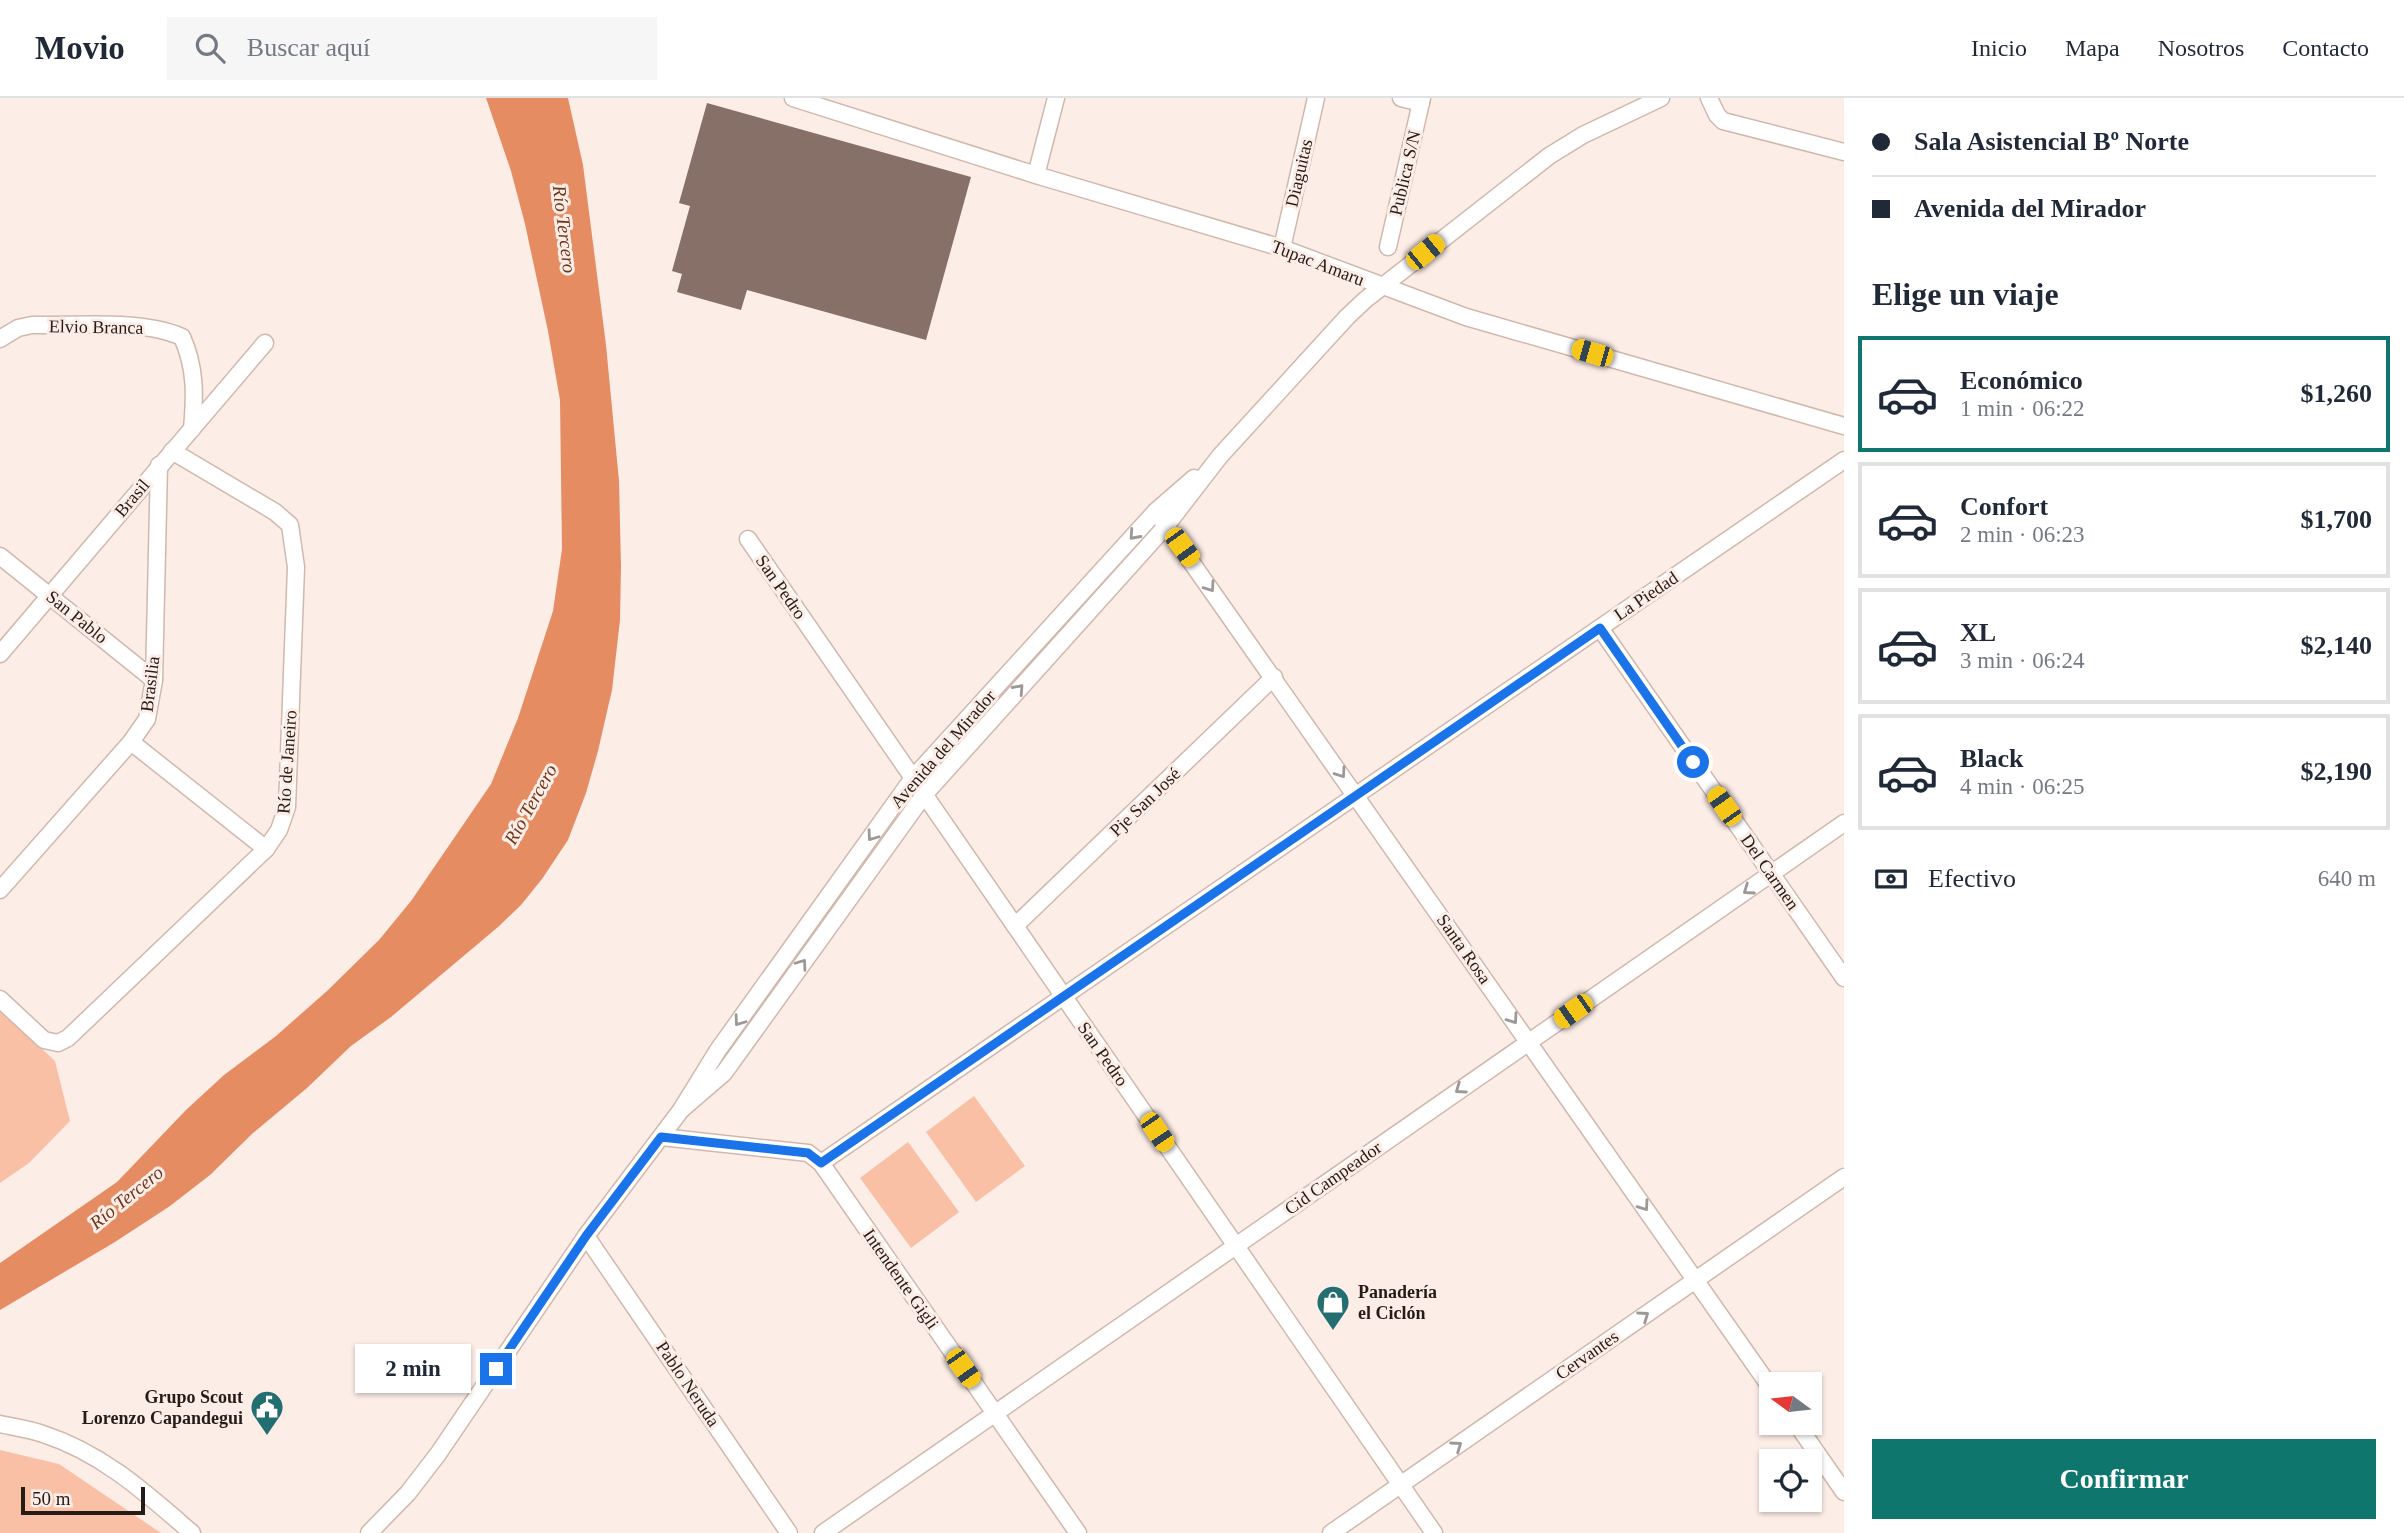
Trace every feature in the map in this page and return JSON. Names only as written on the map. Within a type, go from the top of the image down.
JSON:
[{"type":"street","name":"Tupac Amaru","points":[[793,98],[1036,175],[1282,248],[1466,317],[1844,426]]},
{"type":"street","points":[[1036,175],[1056,98]]},
{"type":"street","name":"Diaguitas","points":[[1282,248],[1317,98]]},
{"type":"street","points":[[1402,98],[1422,101]]},
{"type":"street","name":"Avenida del Mirador","points":[[681,1110],[724,1073],[924,795],[1166,526],[1220,456],[1347,317],[1549,156],[1583,135],[1661,98]]},
{"type":"street","points":[[1709,98],[1723,121],[1844,152]]},
{"type":"street","name":"Publica S/N","points":[[1388,247],[1422,101]]},
{"type":"street","name":"Elvio Branca","points":[[0,339],[18,328],[32,325],[141,326],[166,330],[183,337],[191,356],[195,390],[192,429]]},
{"type":"street","name":"Brasil","points":[[0,654],[265,343]]},
{"type":"street","name":"Río de Janeiro","points":[[0,999],[44,1040],[58,1043],[68,1038],[266,849],[279,831],[287,807],[296,567],[290,525],[275,512],[172,451]]},
{"type":"street","name":"Avenida del Mirador","points":[[369,1533],[408,1493],[438,1454],[586,1236],[681,1110],[718,1050],[913,778],[1156,511],[1220,456]]},
{"type":"street","name":"La Piedad","points":[[821,1163],[1844,460]]},
{"type":"street","name":"Brasilia","points":[[0,890],[131,742],[147,719],[154,680],[159,465]]},
{"type":"street","name":"Santa Rosa","points":[[1156,511],[1760,1372]]},
{"type":"street","name":"San Pedro","points":[[748,539],[1434,1533]]},
{"type":"street","name":"San Pablo","points":[[0,556],[154,680]]},
{"type":"street","name":"Del Carmen","points":[[1600,628],[1844,978]]},
{"type":"street","name":"Pje San José","points":[[1015,926],[1274,677]]},
{"type":"street","points":[[131,742],[266,849]]},
{"type":"street","name":"Cid Campeador","points":[[823,1533],[1844,823]]},
{"type":"street","points":[[661,1137],[808,1153],[821,1163]]},
{"type":"street","name":"Intendente Gigli","points":[[821,1163],[1078,1533]]},
{"type":"street","name":"Cervantes","points":[[1331,1533],[1844,1177]]},
{"type":"street","name":"Pablo Neruda","points":[[586,1236],[789,1533]]},
{"type":"street","points":[[0,1424],[72,1444],[103,1461],[139,1487],[192,1533]]},
{"type":"street","points":[[1804,1435],[1844,1492]]},
{"type":"shaded area","points":[[0,1010],[55,1061],[70,1121],[29,1163],[0,1183]]},
{"type":"shaded area","points":[[974,1096],[1025,1166],[976,1202],[926,1132]]},
{"type":"shaded area","points":[[908,1142],[959,1212],[911,1248],[860,1178]]},
{"type":"shaded area","points":[[0,1450],[59,1464],[161,1533],[0,1533]]},
{"type":"water","name":"Río Tercero","points":[[486,98],[568,98],[583,165],[606,345],[619,481],[620,620],[612,690],[598,751],[568,840],[542,879],[498,927],[391,1017],[351,1046],[210,1175],[170,1206],[115,1242],[0,1310],[0,1263],[117,1182],[186,1110],[224,1075],[276,1036],[379,940],[411,901],[491,784],[518,718],[553,611],[562,549],[560,400],[525,224],[511,171]]},
{"type":"building","points":[[707,103],[971,177],[926,340],[747,290],[741,310],[677,292],[682,274],[672,271],[690,206],[679,203]]},
{"type":"place","name":"Panadería el Ciclón","points":[[1333,1332]]},
{"type":"place","name":"Grupo Scout Lorenzo Capandegui","points":[[267,1437]]},
{"type":"route","points":[[496,1369],[586,1236],[661,1137],[808,1153],[821,1163],[1600,628],[1693,762]]}]
